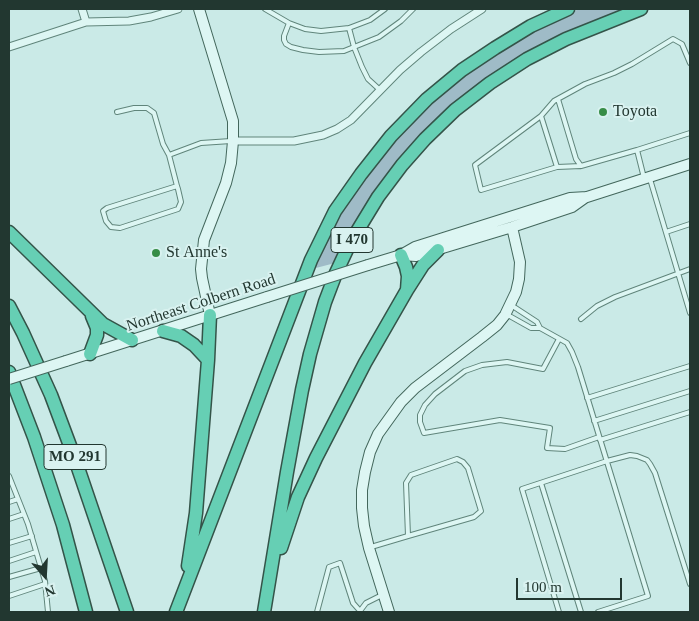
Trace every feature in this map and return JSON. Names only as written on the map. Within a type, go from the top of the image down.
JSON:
[{"type":"highway","name":"I 470","points":[[176,612],[311,260],[335,211],[361,174],[392,136],[427,99],[462,70],[495,48],[531,26],[568,9]]},
{"type":"highway","name":"I 470","points":[[264,610],[302,390],[315,337],[336,272],[350,243],[378,197],[402,165],[425,139],[455,110],[490,83],[527,59],[566,38],[641,9]]},
{"type":"highway","points":[[9,232],[103,324],[132,340]]},
{"type":"highway","points":[[264,610],[278,555],[302,489],[316,458],[365,363],[407,290],[423,265],[438,250]]},
{"type":"highway","points":[[401,255],[408,276],[407,290]]},
{"type":"highway","name":"MO 291","points":[[9,306],[58,413],[76,459],[127,612]]},
{"type":"highway","points":[[90,354],[97,334],[97,328],[91,313]]},
{"type":"highway","points":[[176,612],[189,560],[196,513],[210,315]]},
{"type":"highway","points":[[163,331],[181,336],[194,345],[208,360]]},
{"type":"highway","name":"MO 291","points":[[9,372],[63,526],[86,612]]},
{"type":"main road","points":[[199,9],[233,121],[231,163],[226,183],[204,240],[201,269],[210,315]]},
{"type":"main road","name":"Northeast Colbern Road","points":[[9,378],[401,255],[415,247],[570,198],[586,197],[690,164]]},
{"type":"main road","name":"Northeast Colbern Road","points":[[401,255],[416,256],[512,227],[572,207],[586,197]]},
{"type":"main road","points":[[389,612],[364,526],[362,490],[370,452],[378,434],[401,402],[415,388],[497,325],[508,309],[516,292],[520,262],[512,227]]},
{"type":"street","points":[[82,9],[86,22]]},
{"type":"street","points":[[9,47],[86,22],[129,21],[178,9]]},
{"type":"street","points":[[233,141],[294,141],[322,135],[337,129],[351,120],[400,70],[428,46],[482,9]]},
{"type":"lane","points":[[266,9],[289,24],[304,29],[321,31],[349,28],[370,20],[385,9]]},
{"type":"lane","points":[[289,24],[284,40],[290,47],[320,52],[344,50],[379,37],[401,21],[413,9]]},
{"type":"lane","points":[[349,28],[362,67],[368,78],[380,90]]},
{"type":"lane","points":[[690,63],[682,44],[673,39],[632,64],[585,84],[554,101],[541,116],[475,165],[481,190],[557,167],[581,166],[690,133]]},
{"type":"lane","points":[[558,99],[576,159],[581,166]]},
{"type":"lane","points":[[117,112],[134,108],[147,108],[154,113],[163,144],[169,155],[182,202],[178,209],[120,228],[111,227],[106,221],[103,211],[107,208],[177,186]]},
{"type":"lane","points":[[541,116],[557,167]]},
{"type":"lane","points":[[169,155],[201,143],[233,141]]},
{"type":"lane","points":[[637,150],[666,232],[690,313]]},
{"type":"lane","points":[[666,232],[690,224]]},
{"type":"lane","points":[[581,318],[597,306],[615,297],[690,269]]},
{"type":"lane","points":[[508,309],[537,322],[540,328]]},
{"type":"lane","points":[[508,309],[531,328],[540,328],[567,343],[572,352],[648,596],[598,612]]},
{"type":"lane","points":[[559,338],[543,370],[507,362],[482,365],[465,371],[435,394],[425,405],[420,415],[420,422],[424,433],[500,420],[550,428],[547,448],[565,449],[690,412]]},
{"type":"lane","points":[[587,398],[690,366]]},
{"type":"lane","points":[[594,421],[690,391]]},
{"type":"lane","points":[[559,612],[522,489],[630,455],[642,457],[656,473],[690,584]]},
{"type":"lane","points":[[369,548],[474,517],[481,511],[468,468],[463,462],[457,459],[411,475],[406,483],[408,536]]},
{"type":"lane","points":[[9,476],[10,483],[32,536],[45,584],[48,611],[42,612]]},
{"type":"lane","points":[[541,483],[581,612]]},
{"type":"lane","points":[[9,502],[18,499]]},
{"type":"lane","points":[[9,520],[24,514]]},
{"type":"lane","points":[[9,543],[32,536]]},
{"type":"lane","points":[[9,561],[36,552]]},
{"type":"lane","points":[[317,612],[329,567],[340,563],[353,603],[361,612],[366,603],[383,594]]},
{"type":"lane","points":[[9,577],[41,568]]},
{"type":"lane","points":[[9,596],[45,584]]},
{"type":"shaded area","points":[[579,9],[628,9],[595,21],[430,126],[335,263],[312,269],[346,204],[389,144],[443,90],[522,36]]},
{"type":"place","name":"Toyota","points":[[603,112]]},
{"type":"place","name":"St Anne's","points":[[156,253]]}]
